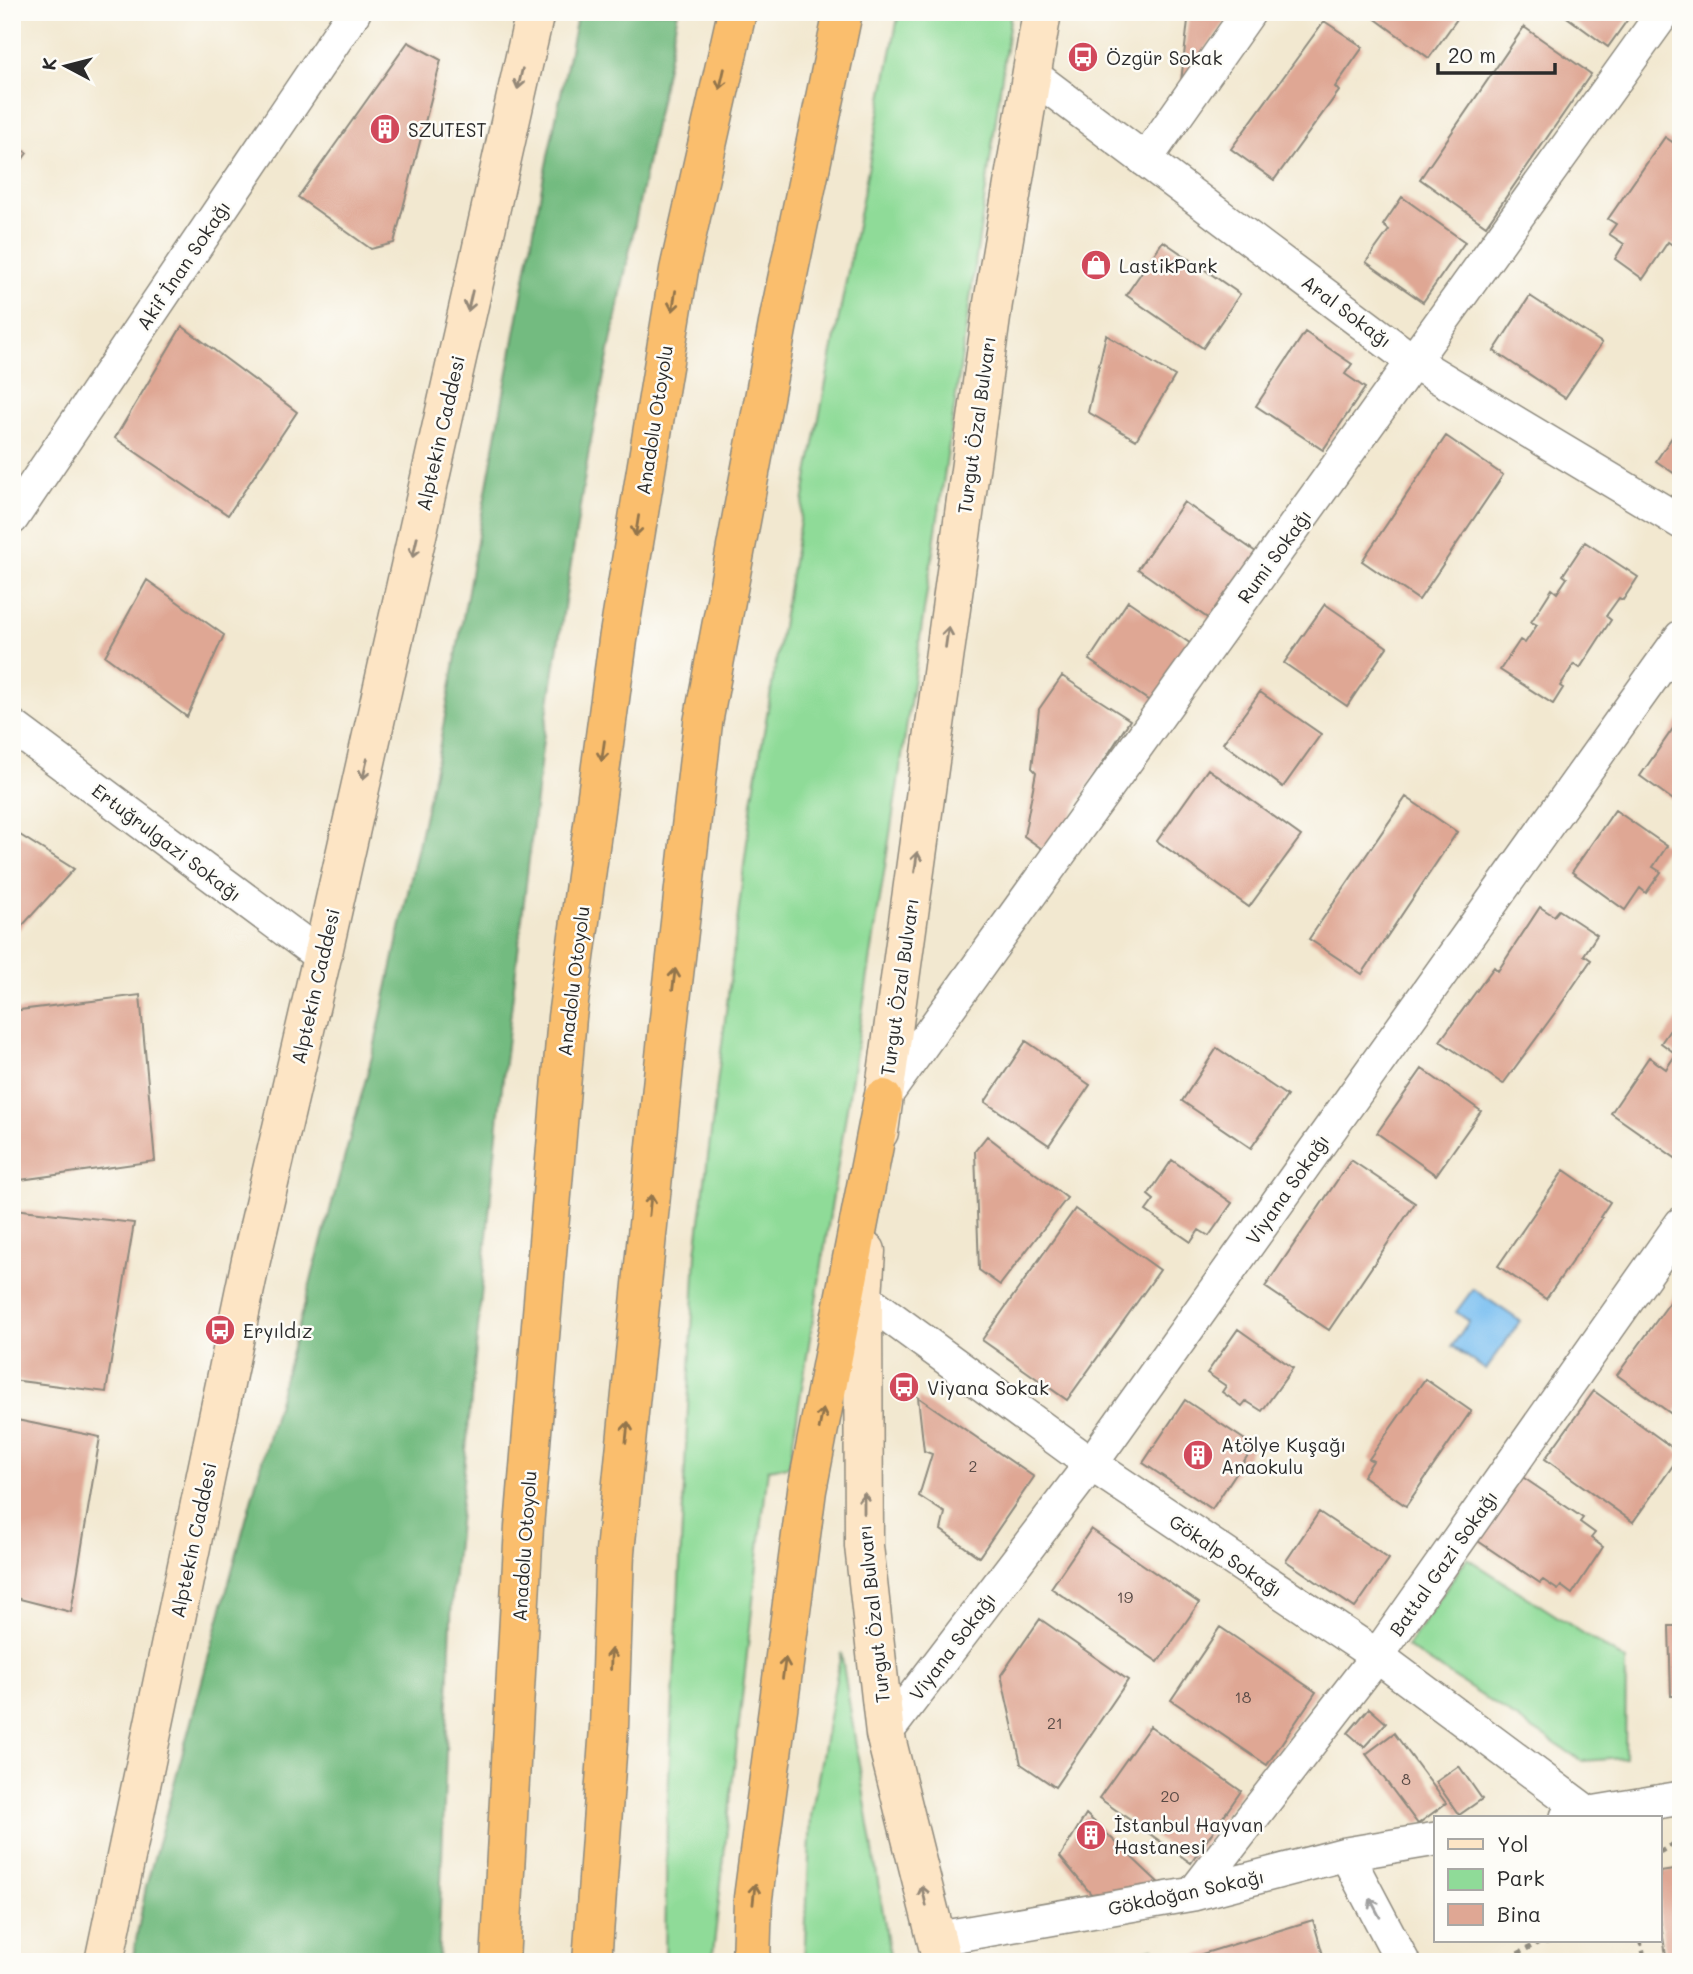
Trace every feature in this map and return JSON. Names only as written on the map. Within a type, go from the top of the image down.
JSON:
[{"type":"highway","name":"Anadolu Otoyolu","points":[[500,1962],[524,1527],[567,1017],[618,640],[679,270],[737,12]]},
{"type":"highway","points":[[592,1962],[609,1727],[615,1552],[668,1027],[703,723],[780,313],[843,12]]},
{"type":"highway","points":[[751,1962],[753,1898],[807,1490],[883,1099]]},
{"type":"highway","points":[[609,1727],[618,1962]]},
{"type":"main road","name":"Alptekin Caddesi","points":[[104,1962],[251,1260],[535,12]]},
{"type":"main road","name":"Turgut Özal Bulvarı","points":[[938,1951],[885,1734],[864,1546],[863,1297],[883,1099],[993,303],[1042,12]]},
{"type":"street","name":"Akif İnan Sokağı","points":[[12,518],[354,12]]},
{"type":"street","points":[[1145,160],[1248,12]]},
{"type":"street","name":"Rumi Sokağı","points":[[883,1099],[1664,12]]},
{"type":"street","name":"Aral Sokağı","points":[[1031,74],[1414,362],[1681,522]]},
{"type":"street","name":"Viyana Sokağı","points":[[885,1734],[1091,1464],[1681,637]]},
{"type":"street","name":"Ertuğrulgazi Sokağı","points":[[12,726],[322,957]]},
{"type":"street","name":"Battal Gazi Sokağı","points":[[1193,1894],[1377,1656],[1681,1224]]},
{"type":"street","name":"Gökalp Sokağı","points":[[863,1297],[1091,1464],[1377,1656],[1573,1816]]},
{"type":"street","points":[[1573,1816],[1681,1798]]},
{"type":"street","name":"Gökdoğan Sokağı","points":[[938,1951],[1193,1894],[1346,1854],[1434,1839]]},
{"type":"street","points":[[1346,1854],[1404,1962]]},
{"type":"path","points":[[1662,1851],[1681,1843]]},
{"type":"path","points":[[1514,1962],[1515,1955],[1538,1943],[1547,1942]]},
{"type":"path","points":[[1640,1942],[1646,1962]]},
{"type":"green space","points":[[578,12],[678,12],[589,450],[543,740],[499,1113],[452,1594],[438,1962],[132,1962],[146,1887],[374,1049],[439,749],[543,180]]},
{"type":"green space","points":[[899,12],[1011,12],[904,740],[789,1466],[768,1469],[712,1962],[665,1962],[667,1815],[696,1253],[752,802],[808,474]]},
{"type":"green space","points":[[1467,1558],[1626,1661],[1625,1758],[1582,1761],[1407,1647]]},
{"type":"green space","points":[[841,1652],[891,1962],[804,1962],[811,1816]]},
{"type":"green space","points":[[1153,1948],[1156,1962],[1106,1962]]},
{"type":"water","points":[[1473,1289],[1520,1321],[1486,1370],[1452,1346],[1469,1321],[1456,1312]]},
{"type":"building","points":[[1189,12],[1233,12],[1181,82]]},
{"type":"building","points":[[1366,12],[1462,12],[1429,58]]},
{"type":"building","points":[[1560,12],[1633,12],[1608,47]]},
{"type":"building","points":[[1324,21],[1363,47],[1335,87],[1339,91],[1274,180],[1231,149]]},
{"type":"building","points":[[1524,27],[1591,74],[1486,226],[1420,179]]},
{"type":"building","name":"SZUTEST","points":[[408,42],[441,60],[394,243],[371,249],[298,197]]},
{"type":"building","points":[[1665,137],[1674,143],[1678,137],[1681,139],[1681,236],[1674,246],[1668,242],[1643,279],[1615,259],[1624,244],[1609,234],[1616,224],[1608,219]]},
{"type":"building","points":[[12,142],[27,153],[12,174]]},
{"type":"building","points":[[1402,197],[1465,242],[1423,302],[1366,262],[1389,230],[1383,225]]},
{"type":"building","points":[[1163,241],[1240,294],[1203,348],[1126,295]]},
{"type":"building","points":[[1530,296],[1602,343],[1565,398],[1494,351]]},
{"type":"building","points":[[182,326],[297,412],[228,515],[115,438]]},
{"type":"building","points":[[1305,332],[1352,364],[1345,374],[1365,388],[1323,450],[1256,406]]},
{"type":"building","points":[[1106,335],[1175,376],[1136,440],[1088,412]]},
{"type":"building","points":[[1681,424],[1681,478],[1656,461]]},
{"type":"building","points":[[1446,436],[1503,475],[1419,600],[1362,561]]},
{"type":"building","points":[[1184,502],[1263,557],[1216,624],[1138,569]]},
{"type":"building","points":[[1585,542],[1638,577],[1623,600],[1619,598],[1606,616],[1611,620],[1580,668],[1574,664],[1560,686],[1563,688],[1553,704],[1500,670],[1520,640],[1525,643],[1537,625],[1531,622],[1552,589],[1557,593],[1567,578],[1563,575]]},
{"type":"building","points":[[147,580],[224,635],[187,717],[105,656]]},
{"type":"building","points":[[1128,601],[1194,646],[1154,704],[1089,660]]},
{"type":"building","points":[[1325,604],[1387,647],[1347,706],[1284,663]]},
{"type":"building","points":[[1062,676],[1130,720],[1079,800],[1052,856],[1024,836],[1036,772],[1032,768],[1039,709]]},
{"type":"building","points":[[1260,692],[1321,734],[1283,787],[1223,743]]},
{"type":"building","points":[[1681,717],[1681,796],[1676,802],[1640,776]]},
{"type":"building","points":[[1208,769],[1301,836],[1249,907],[1157,841]]},
{"type":"building","points":[[1406,797],[1457,832],[1362,974],[1309,939]]},
{"type":"building","points":[[1615,810],[1667,846],[1653,867],[1661,872],[1646,893],[1640,888],[1625,910],[1572,872]]},
{"type":"building","points":[[12,830],[74,869],[12,937]]},
{"type":"building","points":[[1540,907],[1554,916],[1559,910],[1597,935],[1584,955],[1591,960],[1503,1084],[1440,1041],[1494,967],[1498,971]]},
{"type":"building","points":[[140,995],[155,1161],[20,1180],[12,1097],[12,1011]]},
{"type":"building","points":[[1681,1014],[1681,1162],[1611,1113],[1649,1057],[1666,1069],[1676,1054],[1661,1043]]},
{"type":"building","points":[[1026,1041],[1090,1085],[1049,1145],[985,1102]]},
{"type":"building","points":[[1217,1048],[1287,1096],[1251,1148],[1182,1101]]},
{"type":"building","points":[[1422,1069],[1481,1111],[1436,1175],[1377,1133]]},
{"type":"building","points":[[987,1136],[1067,1198],[1000,1285],[979,1270],[975,1151]]},
{"type":"building","points":[[1172,1160],[1232,1203],[1209,1236],[1199,1230],[1191,1242],[1146,1211],[1154,1200],[1148,1195]]},
{"type":"building","points":[[1351,1160],[1415,1203],[1329,1330],[1265,1287]]},
{"type":"building","points":[[1564,1170],[1610,1202],[1600,1217],[1602,1218],[1546,1299],[1498,1266]]},
{"type":"building","points":[[14,1209],[134,1223],[106,1392],[12,1380]]},
{"type":"building","points":[[1075,1209],[1160,1270],[1067,1400],[982,1340]]},
{"type":"building","points":[[1681,1287],[1681,1404],[1673,1415],[1617,1375]]},
{"type":"building","points":[[1238,1329],[1293,1368],[1262,1411],[1246,1401],[1242,1406],[1222,1392],[1226,1386],[1207,1373]]},
{"type":"building","points":[[1425,1379],[1471,1411],[1406,1506],[1363,1476],[1373,1461],[1369,1459]]},
{"type":"building","points":[[1594,1391],[1681,1454],[1633,1522],[1545,1459]]},
{"type":"building","points":[[918,1397],[1034,1477],[979,1557],[941,1530],[945,1513],[919,1496],[932,1454],[924,1451]]},
{"type":"building","name":"Atölye Kuşağı Anaokulu","points":[[1185,1400],[1254,1446],[1212,1509],[1143,1463]]},
{"type":"building","points":[[12,1419],[100,1437],[71,1612],[12,1597]]},
{"type":"building","points":[[1518,1474],[1583,1518],[1580,1522],[1595,1533],[1591,1538],[1603,1547],[1572,1594],[1561,1586],[1558,1590],[1543,1580],[1540,1583],[1475,1539]]},
{"type":"building","points":[[1319,1512],[1389,1559],[1355,1608],[1286,1561]]},
{"type":"building","points":[[1091,1529],[1199,1603],[1158,1662],[1051,1588]]},
{"type":"building","points":[[1040,1619],[1128,1680],[1055,1787],[1021,1764],[1001,1675]]},
{"type":"building","points":[[1669,1626],[1681,1626],[1681,1696],[1671,1696]]},
{"type":"building","points":[[1220,1627],[1316,1692],[1267,1765],[1171,1700]]},
{"type":"building","points":[[1369,1708],[1386,1723],[1364,1747],[1348,1733]]},
{"type":"building","points":[[1150,1726],[1241,1791],[1191,1863],[1099,1798]]},
{"type":"building","points":[[1394,1733],[1446,1803],[1418,1824],[1366,1754]]},
{"type":"building","points":[[1459,1766],[1482,1799],[1459,1815],[1436,1782]]},
{"type":"building","name":"İstanbul Hayvan Hastanesi","points":[[1086,1814],[1163,1887],[1091,1894],[1060,1857]]},
{"type":"building","points":[[1681,1869],[1681,1962],[1667,1962],[1662,1931],[1662,1872]]},
{"type":"building","points":[[1313,1920],[1325,1962],[1179,1962],[1179,1961]]},
{"type":"place","name":"Özgür Sokak","points":[[1083,57]]},
{"type":"place","name":"SZUTEST","points":[[385,129]]},
{"type":"place","name":"LastikPark","points":[[1096,265]]},
{"type":"place","name":"Eryıldız","points":[[220,1330]]},
{"type":"place","name":"Viyana Sokak","points":[[904,1387]]},
{"type":"place","name":"Atölye Kuşağı Anaokulu","points":[[1198,1455]]},
{"type":"place","name":"İstanbul Hayvan Hastanesi","points":[[1091,1835]]}]
